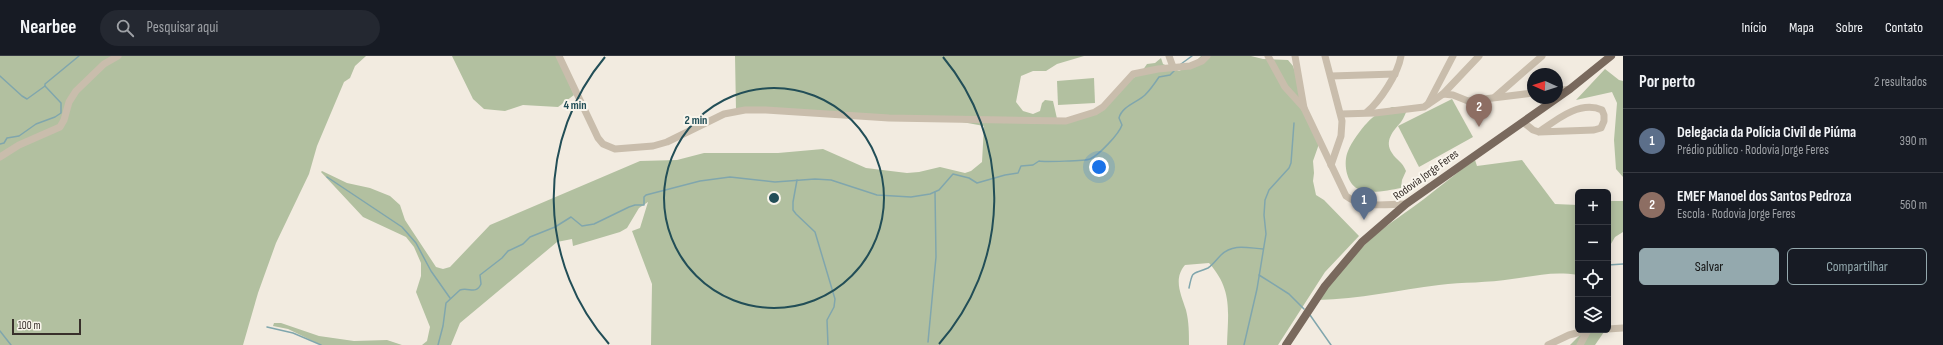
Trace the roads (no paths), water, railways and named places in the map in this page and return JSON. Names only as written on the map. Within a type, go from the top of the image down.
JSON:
[{"type":"main road","name":"Rodovia Jorge Feres","points":[[1286,345],[1325,286],[1350,254],[1406,204],[1570,89],[1611,56]]},
{"type":"street","points":[[0,158],[20,145],[60,127],[64,120],[69,102],[76,91],[104,64],[118,56]]},
{"type":"street","points":[[559,56],[598,138],[603,144],[615,149],[653,146],[667,142],[724,114],[745,110],[889,118],[1066,121],[1096,112],[1115,96],[1128,79],[1137,73],[1196,64],[1207,56]]},
{"type":"street","points":[[1169,56],[1173,67]]},
{"type":"street","points":[[1268,56],[1285,87],[1304,108],[1346,196],[1353,201],[1372,205],[1406,204]]},
{"type":"street","points":[[1295,56],[1304,108]]},
{"type":"street","points":[[1325,56],[1340,114],[1342,130],[1332,165]]},
{"type":"street","points":[[1366,112],[1379,100],[1395,74],[1401,56]]},
{"type":"street","points":[[1428,104],[1452,56]]},
{"type":"street","points":[[1340,114],[1424,107],[1443,94],[1479,56]]},
{"type":"street","points":[[1495,98],[1542,56]]},
{"type":"street","points":[[1331,76],[1395,74]]},
{"type":"street","points":[[1452,85],[1468,101]]},
{"type":"street","points":[[1563,90],[1570,89]]},
{"type":"street","points":[[1443,94],[1453,95],[1468,101],[1527,94]]},
{"type":"street","points":[[1523,122],[1533,130],[1539,132],[1594,130],[1601,128],[1603,125],[1604,115],[1602,110],[1591,108],[1579,110],[1564,115],[1539,132]]},
{"type":"street","points":[[1611,329],[1623,328]]},
{"type":"street","points":[[1548,345],[1577,333]]},
{"type":"street","points":[[1580,345],[1586,333]]},
{"type":"waterway","points":[[0,76],[27,99],[45,86],[45,84],[79,56]]},
{"type":"waterway","points":[[1181,64],[1192,56]]},
{"type":"waterway","points":[[438,345],[443,326],[446,303],[460,290],[477,289],[481,284],[480,275],[502,258],[508,251],[523,244],[530,237],[555,227],[571,217],[582,226],[594,224],[629,207],[644,205],[644,197],[646,195],[700,181],[730,177],[775,182],[815,179],[831,180],[877,195],[911,197],[930,194],[939,190],[953,174],[969,178],[977,183],[1018,173],[1021,166],[1033,165],[1039,161],[1090,159],[1103,149],[1117,134],[1122,125],[1119,118],[1123,110],[1142,98],[1159,77],[1170,75],[1174,71]]},
{"type":"waterway","points":[[0,144],[4,143],[7,138],[19,136],[36,124],[55,117],[61,113],[61,103],[45,86]]},
{"type":"waterway","points":[[1244,345],[1257,289],[1266,234],[1264,215],[1265,200],[1269,190],[1289,168],[1291,163],[1294,123]]},
{"type":"waterway","points":[[327,177],[402,227],[416,243],[431,271],[450,298]]},
{"type":"waterway","points":[[797,180],[793,210],[815,232],[835,299],[834,307],[827,320],[828,345]]},
{"type":"waterway","points":[[928,342],[936,257],[935,192]]},
{"type":"waterway","points":[[1189,288],[1194,273],[1210,267],[1226,251],[1241,247],[1263,249]]},
{"type":"waterway","points":[[1611,265],[1623,264]]},
{"type":"waterway","points":[[1259,275],[1289,294],[1304,309]]},
{"type":"waterway","points":[[1310,315],[1331,345]]},
{"type":"waterway","points":[[267,327],[293,333],[321,345]]},
{"type":"waterway","points":[[0,331],[11,345]]},
{"type":"place","name":"EMEF Manoel dos Santos Pedroza","points":[[1479,127]]},
{"type":"place","name":"Delegacia da Polícia Civil de Piúma","points":[[1364,220]]}]
